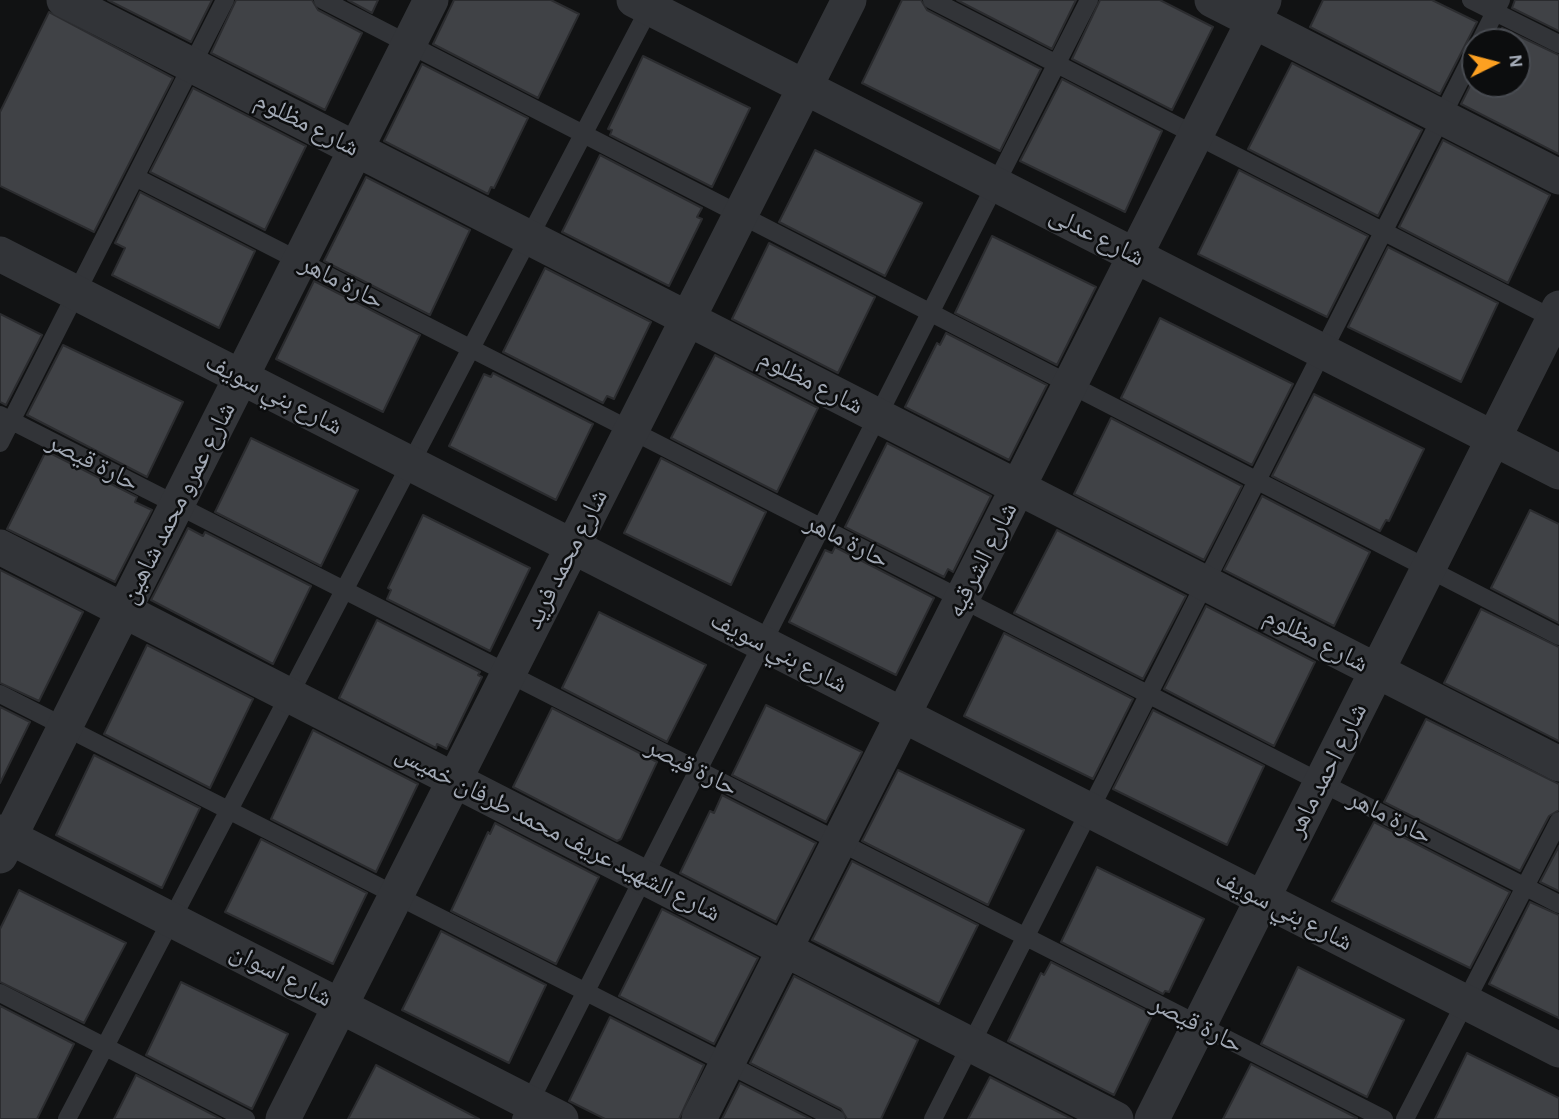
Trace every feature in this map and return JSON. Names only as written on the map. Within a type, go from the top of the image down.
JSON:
[{"type":"street","name":"شارع مظلوم","points":[[64,0],[1559,764]]},
{"type":"street","name":"شارع عمرو محمد شاهين","points":[[3,842],[65,727],[432,0]]},
{"type":"street","name":"شارع محمد فريد","points":[[283,1119],[849,0]]},
{"type":"street","points":[[1212,0],[1259,11],[1441,117],[1559,177]]},
{"type":"street","name":"شارع عدلى","points":[[646,3],[1559,472]]},
{"type":"street","name":"شارع الشرقيه","points":[[699,1119],[1259,11]]},
{"type":"street","name":"شارع بني سويف","points":[[0,254],[1559,1050]]},
{"type":"street","name":"شارع احمد ماهر","points":[[1152,1119],[1557,316]]},
{"type":"street","name":"شارع الشهيد عريف محمد طرفان خميس","points":[[0,547],[1116,1119]]},
{"type":"street","name":"شارع اسوان","points":[[3,842],[172,920],[340,1006],[525,1111],[561,1119]]},
{"type":"lane","points":[[0,443],[6,418],[76,293],[225,0]]},
{"type":"lane","points":[[323,0],[1559,636]]},
{"type":"lane","points":[[932,0],[1384,232],[1557,316]]},
{"type":"lane","points":[[525,1111],[1089,0]]},
{"type":"lane","points":[[1471,0],[1498,6],[1559,44]]},
{"type":"lane","points":[[68,1119],[584,134],[646,3]]},
{"type":"lane","points":[[1487,28],[1498,6]]},
{"type":"lane","points":[[933,1119],[1461,78]]},
{"type":"lane","name":"حارة ماهر","points":[[135,177],[1559,904]]},
{"type":"lane","name":"حارة قيصر","points":[[6,418],[1384,1119]]},
{"type":"lane","points":[[0,694],[836,1119]]},
{"type":"lane","points":[[1405,1119],[1559,821]]},
{"type":"lane","points":[[0,993],[246,1119]]},
{"type":"building","points":[[108,0],[212,0],[191,42]]},
{"type":"building","points":[[236,0],[312,0],[318,10],[362,33],[325,110],[211,53]]},
{"type":"building","points":[[348,0],[378,0],[372,13]]},
{"type":"building","points":[[454,0],[551,0],[579,14],[538,98],[433,44]]},
{"type":"building","points":[[902,0],[921,0],[927,10],[1041,69],[1000,151],[862,83]]},
{"type":"building","points":[[957,0],[1076,0],[1052,49]]},
{"type":"building","points":[[1100,0],[1160,0],[1213,27],[1172,110],[1072,59]]},
{"type":"building","points":[[1323,0],[1432,0],[1477,22],[1474,28],[1461,28],[1461,53],[1440,94],[1310,27]]},
{"type":"building","points":[[1515,0],[1559,0],[1559,31],[1512,8]]},
{"type":"building","points":[[49,12],[173,78],[94,232],[0,186],[0,112]]},
{"type":"building","points":[[1531,42],[1559,55],[1559,154],[1461,104],[1464,98],[1531,98]]},
{"type":"building","points":[[643,56],[750,108],[712,187],[610,135],[612,130],[608,129]]},
{"type":"building","points":[[1292,63],[1422,130],[1378,216],[1248,149]]},
{"type":"building","points":[[422,64],[528,118],[494,188],[491,187],[488,194],[384,141]]},
{"type":"building","points":[[1062,79],[1162,131],[1125,212],[1020,161]]},
{"type":"building","points":[[193,88],[306,146],[265,230],[150,172]]},
{"type":"building","points":[[1443,140],[1550,195],[1508,283],[1399,227]]},
{"type":"building","points":[[815,150],[922,203],[885,276],[779,222]]},
{"type":"building","points":[[600,155],[702,208],[697,217],[702,219],[669,286],[562,232]]},
{"type":"building","points":[[1239,170],[1368,236],[1327,317],[1198,254]]},
{"type":"building","points":[[366,177],[470,230],[430,315],[324,261]]},
{"type":"building","points":[[140,192],[255,251],[219,328],[112,275],[125,248],[115,243]]},
{"type":"building","points":[[992,236],[1096,287],[1057,365],[955,313]]},
{"type":"building","points":[[769,243],[875,297],[838,373],[732,319]]},
{"type":"building","points":[[1388,247],[1498,303],[1461,382],[1348,327]]},
{"type":"building","points":[[545,268],[651,322],[614,399],[607,396],[603,403],[503,352]]},
{"type":"building","points":[[314,281],[420,335],[383,412],[276,359]]},
{"type":"building","points":[[0,314],[42,335],[6,405],[0,402]]},
{"type":"building","points":[[1160,318],[1293,384],[1252,465],[1121,398]]},
{"type":"building","points":[[946,333],[1047,385],[1009,460],[905,407],[937,343],[940,345]]},
{"type":"building","points":[[63,345],[183,402],[147,477],[27,415]]},
{"type":"building","points":[[715,355],[818,408],[777,492],[671,438]]},
{"type":"building","points":[[493,373],[593,424],[556,500],[449,446],[484,374],[491,377]]},
{"type":"building","points":[[1314,394],[1424,449],[1389,521],[1386,520],[1380,531],[1272,476]]},
{"type":"building","points":[[1111,418],[1242,486],[1204,560],[1074,494]]},
{"type":"building","points":[[251,438],[358,490],[321,566],[215,512]]},
{"type":"building","points":[[887,443],[991,496],[953,572],[948,569],[944,577],[845,527]]},
{"type":"building","points":[[46,451],[137,497],[135,502],[152,510],[115,582],[7,529]]},
{"type":"building","points":[[661,458],[766,512],[731,585],[624,533]]},
{"type":"building","points":[[1262,496],[1370,552],[1334,626],[1224,570]]},
{"type":"building","points":[[1530,510],[1559,524],[1559,623],[1491,588]]},
{"type":"building","points":[[423,515],[530,568],[490,651],[387,599],[391,590],[388,588]]},
{"type":"building","points":[[188,528],[203,536],[205,532],[311,586],[273,664],[151,600]]},
{"type":"building","points":[[1057,530],[1186,596],[1143,679],[1014,613]]},
{"type":"building","points":[[835,547],[934,598],[896,675],[789,622],[825,550],[832,553]]},
{"type":"building","points":[[0,570],[83,612],[39,701],[0,683]]},
{"type":"building","points":[[1206,606],[1315,662],[1274,746],[1164,689]]},
{"type":"building","points":[[1481,609],[1559,647],[1559,741],[1444,683]]},
{"type":"building","points":[[599,612],[706,665],[667,742],[562,688]]},
{"type":"building","points":[[377,620],[480,672],[478,675],[482,677],[447,749],[437,744],[436,748],[339,698]]},
{"type":"building","points":[[1004,633],[1133,699],[1093,779],[964,716]]},
{"type":"building","points":[[147,645],[253,699],[210,788],[104,734]]},
{"type":"building","points":[[766,705],[862,752],[826,822],[732,775]]},
{"type":"building","points":[[0,707],[30,722],[0,783]]},
{"type":"building","points":[[552,708],[657,762],[621,839],[617,841],[513,787]]},
{"type":"building","points":[[1153,710],[1264,766],[1227,845],[1113,789]]},
{"type":"building","points":[[1426,719],[1559,784],[1559,810],[1549,816],[1520,871],[1384,802]]},
{"type":"building","points":[[313,730],[418,784],[376,872],[271,819]]},
{"type":"building","points":[[94,755],[200,808],[162,888],[56,835]]},
{"type":"building","points":[[898,770],[1024,830],[988,905],[862,841]]},
{"type":"building","points":[[722,795],[816,843],[776,922],[680,873],[710,811],[714,813]]},
{"type":"building","points":[[1374,822],[1510,892],[1470,968],[1332,901]]},
{"type":"building","points":[[495,823],[599,877],[556,964],[451,911],[488,832],[490,834]]},
{"type":"building","points":[[261,839],[367,893],[333,964],[225,912]]},
{"type":"building","points":[[1559,846],[1559,891],[1540,882]]},
{"type":"building","points":[[852,861],[978,925],[939,1004],[812,940]]},
{"type":"building","points":[[1097,867],[1204,919],[1169,992],[1165,991],[1163,994],[1061,942]]},
{"type":"building","points":[[19,890],[126,943],[84,1023],[0,982],[0,929]]},
{"type":"building","points":[[1530,902],[1559,915],[1559,1018],[1489,984]]},
{"type":"building","points":[[662,909],[758,958],[714,1044],[619,996]]},
{"type":"building","points":[[441,931],[546,985],[509,1063],[402,1010]]},
{"type":"building","points":[[1051,962],[1153,1014],[1114,1095],[1008,1041],[1041,973],[1044,975]]},
{"type":"building","points":[[1298,967],[1404,1020],[1367,1097],[1261,1044]]},
{"type":"building","points":[[794,976],[918,1040],[881,1119],[847,1119],[841,1109],[750,1063]]},
{"type":"building","points":[[181,982],[288,1034],[252,1109],[146,1055]]},
{"type":"building","points":[[0,1006],[74,1044],[37,1119],[0,1119]]},
{"type":"building","points":[[610,1017],[704,1065],[679,1119],[605,1119],[569,1101]]},
{"type":"building","points":[[1467,1053],[1559,1098],[1559,1119],[1435,1119]]},
{"type":"building","points":[[1251,1064],[1357,1118],[1223,1119]]},
{"type":"building","points":[[376,1065],[479,1119],[348,1119]]},
{"type":"building","points":[[136,1075],[221,1119],[114,1119]]},
{"type":"building","points":[[990,1077],[1072,1119],[968,1119]]},
{"type":"building","points":[[740,1083],[811,1119],[722,1119]]}]
